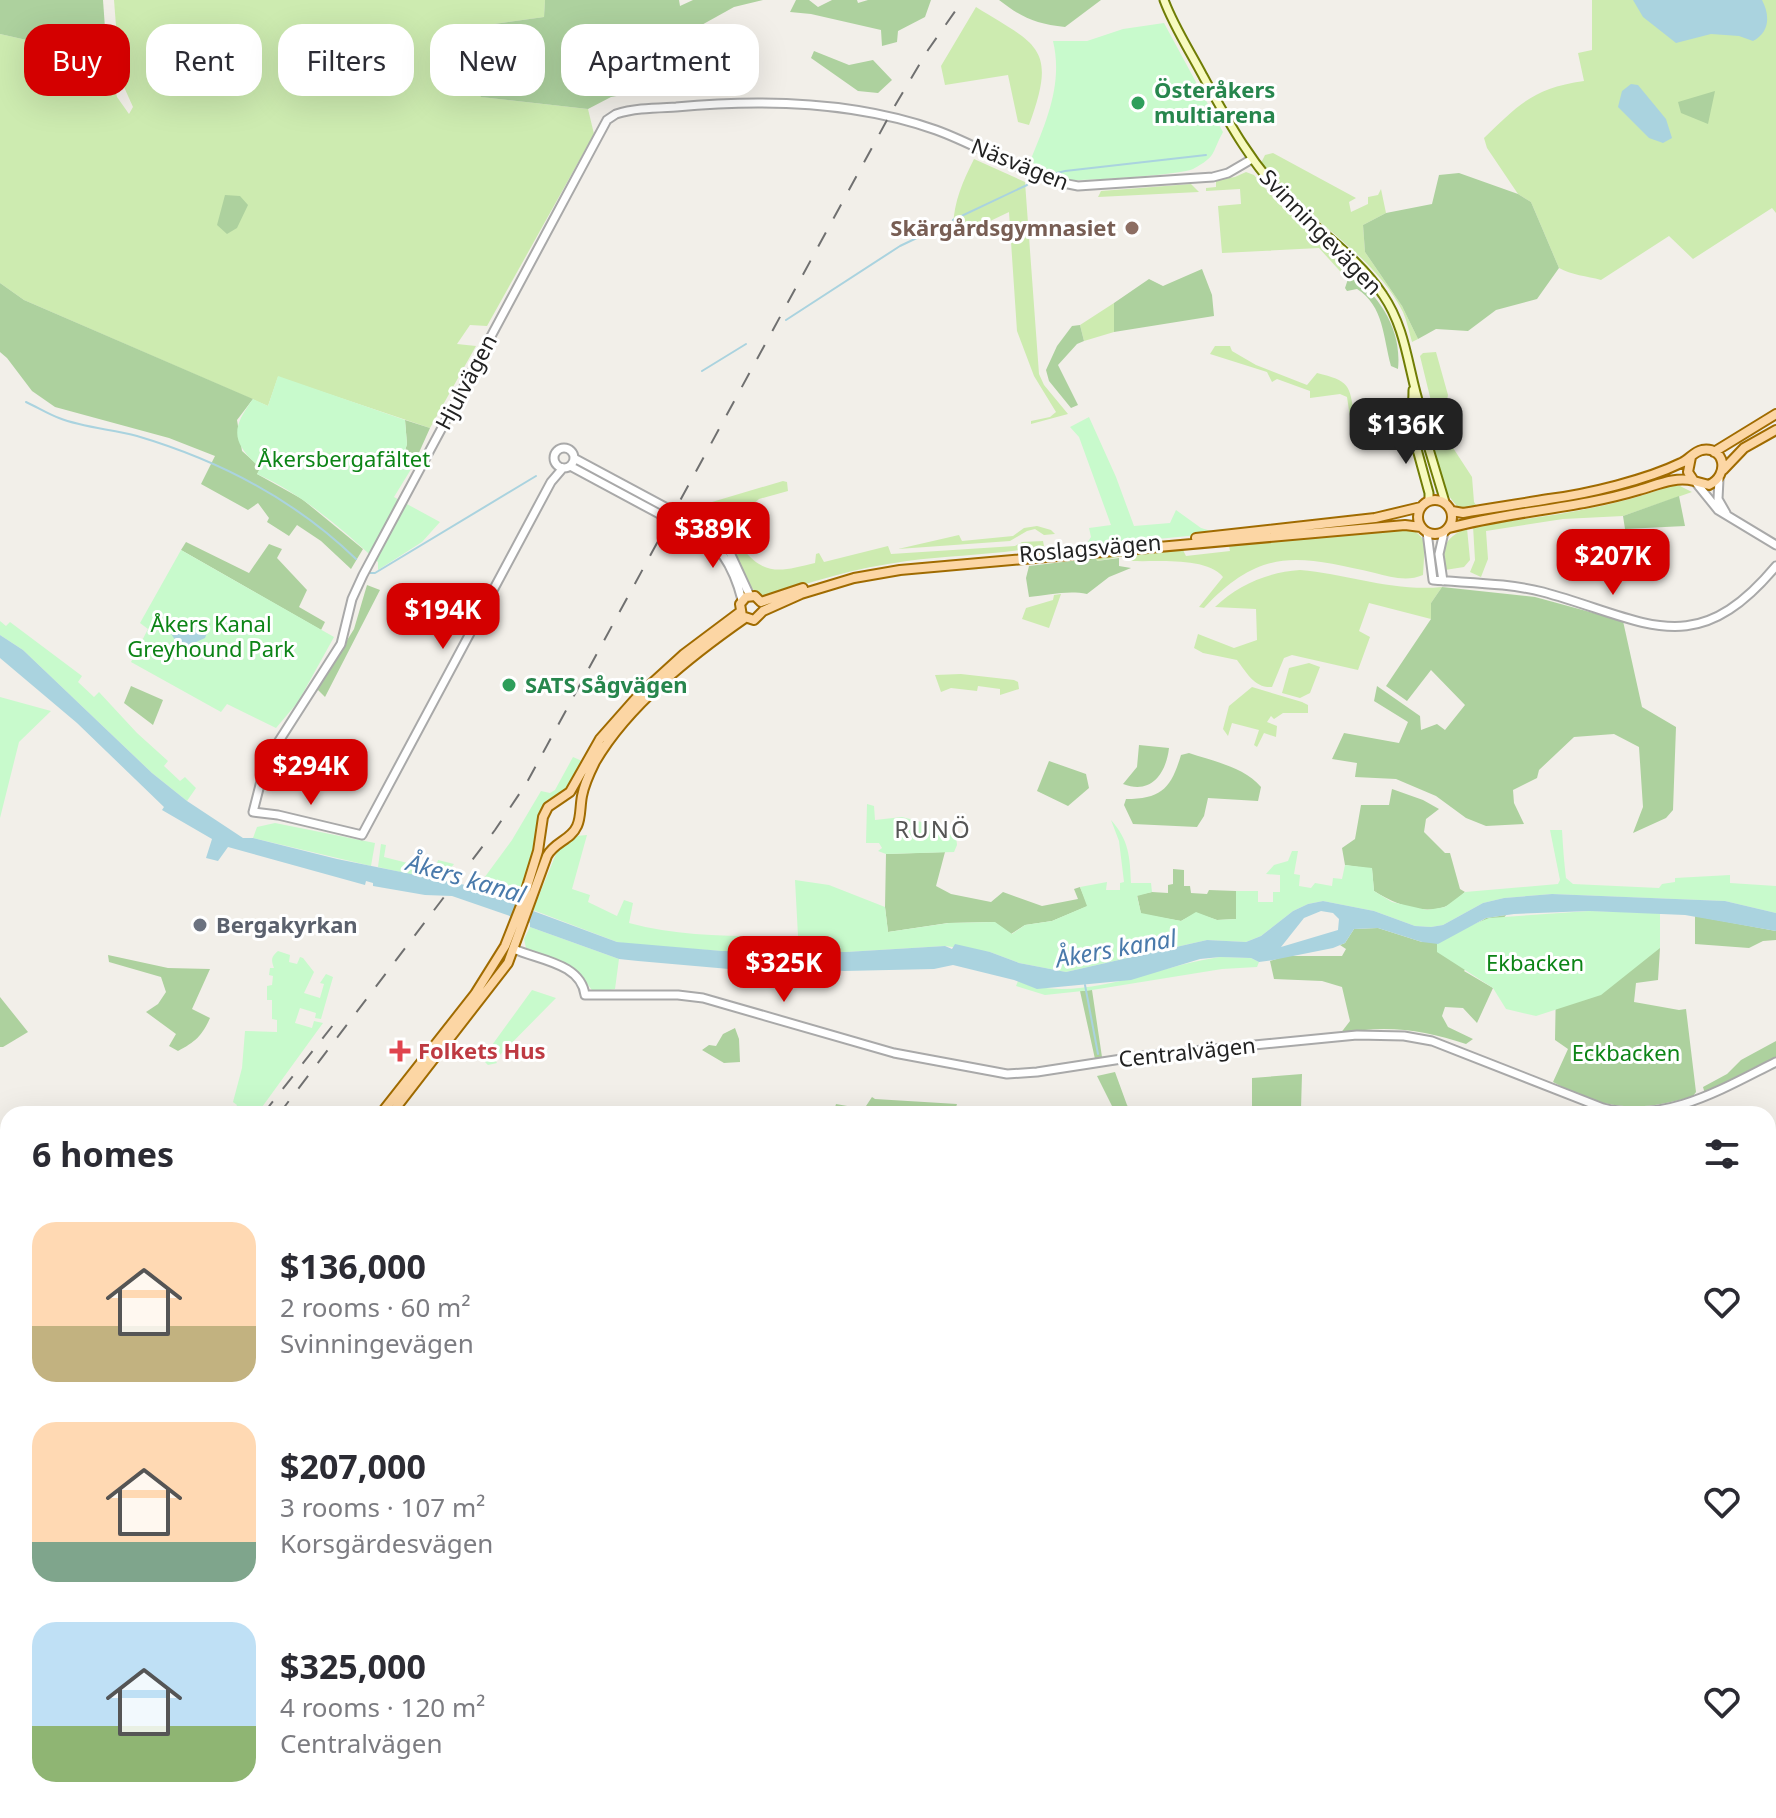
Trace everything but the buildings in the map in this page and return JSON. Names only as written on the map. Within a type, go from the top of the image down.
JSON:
[{"type":"main road","name":"Svinningevägen","points":[[1164,0],[1232,130],[1252,159],[1287,201],[1376,285],[1403,336],[1413,388],[1421,410]]},
{"type":"main road","name":"Svinningevägen","points":[[1411,410],[1413,388]]},
{"type":"main road","points":[[1446,530],[1452,520],[1452,511],[1445,502],[1423,429],[1428,420],[1421,410],[1411,410],[1405,424],[1412,431],[1429,493],[1418,514],[1424,530],[1446,530],[1487,518],[1599,502],[1678,479],[1709,485],[1744,448],[1776,430]]},
{"type":"main road","points":[[1714,452],[1776,414]]},
{"type":"main road","points":[[1412,431],[1423,429]]},
{"type":"main road","points":[[1452,511],[1463,513],[1585,493],[1669,467],[1700,450],[1714,452],[1721,459],[1721,475]]},
{"type":"main road","points":[[1691,457],[1688,472],[1695,482]]},
{"type":"main road","points":[[1425,504],[1437,499],[1445,502]]},
{"type":"main road","name":"Roslagsvägen","points":[[762,606],[877,568],[1314,526],[1375,518],[1425,504]]},
{"type":"main road","name":"Roslagsvägen","points":[[762,606],[841,582],[900,570],[1412,524],[1424,530]]},
{"type":"main road","points":[[393,1106],[500,976],[514,949],[512,944],[517,928],[550,850],[577,826],[582,792],[588,777],[616,732],[674,673],[743,615],[746,598],[762,606],[754,620],[743,615]]},
{"type":"main road","points":[[526,905],[543,817],[548,807],[570,792],[600,739],[638,696],[684,654],[743,615]]},
{"type":"main road","points":[[559,802],[572,806],[579,816]]},
{"type":"main road","points":[[543,825],[556,837],[569,835]]},
{"type":"main road","points":[[392,1106],[484,982],[520,922]]},
{"type":"street","name":"Hjulvägen","points":[[680,520],[566,464],[552,480],[362,835],[253,812],[262,777],[277,744],[341,644],[352,599],[363,575],[607,120],[624,111],[741,101],[789,105]]},
{"type":"street","name":"Näsvägen","points":[[789,105],[867,112],[906,121],[951,136],[1057,182],[1078,186],[1213,177],[1228,173],[1252,159]]},
{"type":"street","points":[[1721,475],[1718,499],[1730,518]]},
{"type":"street","points":[[1695,482],[1718,510],[1776,545]]},
{"type":"street","points":[[696,527],[685,533],[680,520],[693,516],[696,527],[726,544],[746,598]]},
{"type":"street","points":[[1424,530],[1433,580],[1539,591],[1645,624],[1679,627],[1717,619],[1756,590],[1776,566]]},
{"type":"street","points":[[1443,581],[1439,554],[1446,530]]},
{"type":"street","name":"Centralvägen","points":[[514,949],[569,971],[580,980],[585,995],[703,998],[894,1053],[1007,1074],[1245,1045],[1357,1035],[1404,1036],[1432,1041],[1601,1106]]},
{"type":"street","name":"Centralvägen","points":[[1675,1106],[1704,1098],[1776,1062]]},
{"type":"green space","points":[[0,0],[103,0],[105,24],[24,24],[24,39],[0,34]]},
{"type":"green space","points":[[114,0],[545,0],[544,17],[494,24],[430,24],[430,96],[481,96],[588,109],[594,134],[487,326],[470,325],[457,344],[476,346],[430,428],[278,377],[268,406],[24,300],[0,283],[0,34],[24,39],[24,96],[117,96],[129,114],[133,107],[128,96],[130,24],[116,24]]},
{"type":"green space","points":[[545,0],[679,0],[680,6],[693,0],[763,0],[734,7],[703,24],[561,24],[561,96],[616,96],[588,109],[481,97],[545,96],[545,24],[494,24],[544,17]]},
{"type":"green space","points":[[796,0],[809,0],[818,7],[832,0],[857,0],[858,3],[868,0],[931,0],[925,17],[898,31],[897,42],[882,46],[881,30],[790,12]]},
{"type":"green space","points":[[999,0],[1101,0],[1065,27],[1030,19]]},
{"type":"green space","points":[[1592,0],[1776,0],[1776,213],[1772,208],[1693,259],[1669,236],[1601,280],[1559,268],[1531,202],[1518,194],[1487,148],[1484,138],[1528,99],[1552,88],[1584,81],[1578,53],[1592,50]]},
{"type":"green space","points":[[976,7],[1014,30],[1036,51],[1042,79],[1029,125],[1018,122],[1008,75],[945,85],[941,66]]},
{"type":"green space","points":[[1164,23],[1223,132],[1210,157],[1201,165],[1185,171],[1092,180],[1062,179],[1037,166],[1031,159],[1048,116],[1055,87],[1053,41],[1087,41],[1123,29]]},
{"type":"green space","points":[[814,51],[849,65],[873,60],[892,80],[878,93],[858,91],[811,58]]},
{"type":"green space","points":[[1715,91],[1708,124],[1681,113],[1678,102]]},
{"type":"green space","points":[[1273,153],[1356,198],[1349,202],[1351,212],[1368,204],[1368,197],[1378,195],[1381,189],[1386,213],[1363,225],[1365,252],[1402,306],[1418,339],[1412,342],[1403,312],[1374,271],[1260,165],[1265,155]]},
{"type":"green space","points":[[974,159],[1025,182],[1039,374],[1044,385],[1068,414],[1031,424],[1031,421],[1050,417],[1056,412],[1034,376],[1017,331],[1009,212],[961,235],[953,227],[955,208]]},
{"type":"green space","points":[[1246,172],[1254,175],[1277,202],[1350,273],[1348,280],[1319,248],[1222,253],[1218,206],[1241,204],[1240,189],[1206,191],[1206,188],[1216,187],[1216,180]]},
{"type":"green space","points":[[1459,173],[1518,194],[1531,202],[1559,268],[1537,299],[1496,310],[1468,331],[1436,329],[1418,339],[1402,306],[1365,252],[1363,225],[1386,213],[1432,204],[1439,175]]},
{"type":"green space","points":[[1191,184],[1199,192],[1098,197],[1101,191]]},
{"type":"green space","points":[[225,195],[240,196],[248,205],[237,228],[227,234],[217,225]]},
{"type":"green space","points":[[1202,269],[1212,295],[1214,316],[1114,332],[1114,303],[1149,279],[1163,286]]},
{"type":"green space","points":[[1350,273],[1371,292],[1387,315],[1396,340],[1398,369],[1391,366],[1373,304],[1357,289],[1347,291],[1345,288]]},
{"type":"green space","points":[[0,283],[24,300],[253,399],[237,420],[242,451],[261,468],[257,474],[302,499],[363,549],[351,569],[321,541],[297,525],[289,536],[267,522],[269,518],[258,503],[248,510],[201,484],[215,456],[169,438],[55,407],[32,391],[0,352]]},
{"type":"green space","points":[[1114,303],[1114,332],[1084,341],[1080,325]]},
{"type":"green space","points":[[1080,325],[1084,341],[1077,344],[1058,365],[1078,405],[1071,408],[1049,381],[1046,370],[1057,346],[1072,326]]},
{"type":"green space","points":[[1215,346],[1230,346],[1232,351],[1256,365],[1307,385],[1317,373],[1342,382],[1349,390],[1354,416],[1350,417],[1347,397],[1340,394],[1310,398],[1310,391],[1277,379],[1272,382],[1267,372],[1210,354]]},
{"type":"green space","points":[[1436,352],[1448,395],[1445,409],[1432,405],[1420,356]]},
{"type":"green space","name":"Åkersbergafältet","points":[[278,376],[405,420],[407,444],[402,461],[413,466],[394,497],[440,522],[422,542],[378,570],[378,562],[335,524],[290,491],[257,474],[260,468],[239,443],[238,428],[253,399],[268,406]]},
{"type":"green space","points":[[1089,417],[1134,526],[1170,523],[1176,510],[1201,528],[1218,533],[1097,545],[1087,543],[1091,537],[1089,528],[1111,525],[1079,437],[1070,427]]},
{"type":"green space","points":[[405,420],[430,428],[413,466],[402,461],[407,444]]},
{"type":"green space","points":[[1433,433],[1444,434],[1472,477],[1476,505],[1462,510],[1443,486],[1434,463]]},
{"type":"green space","points":[[787,482],[788,491],[759,499],[745,508],[739,528],[743,531],[734,541],[730,534],[706,518],[706,511],[712,502]]},
{"type":"green space","points":[[1670,486],[1680,486],[1692,492],[1623,516],[1563,519],[1486,531],[1488,559],[1481,577],[1470,572],[1475,560],[1473,526],[1597,507]]},
{"type":"green space","points":[[1679,496],[1685,526],[1625,529],[1623,516]]},
{"type":"green space","points":[[1037,526],[1055,534],[1044,535],[1035,529],[1010,541],[898,549],[959,535],[962,541],[1013,536],[1024,528]]},
{"type":"green space","points":[[1403,528],[1416,532],[1425,542],[1423,575],[1399,578],[1324,563],[1283,561],[1244,574],[1204,608],[1199,607],[1223,577],[1206,566],[1132,561],[1125,556],[1097,561],[1096,558],[1183,550],[1186,556],[1230,551],[1229,546]]},
{"type":"green space","points":[[1467,528],[1470,560],[1464,567],[1445,570],[1443,555],[1446,544]]},
{"type":"green space","points":[[1043,541],[1044,546],[1027,549],[870,567],[762,599],[751,587],[736,556],[736,551],[742,548],[758,564],[783,569],[815,563],[816,554],[819,553],[824,562],[888,546],[891,554],[1015,546],[1022,542]]},
{"type":"green space","points":[[186,542],[249,573],[269,544],[282,549],[277,558],[307,590],[299,607],[325,622],[321,630],[181,550]]},
{"type":"green space","name":"Åkers Kanal Greyhound Park","points":[[181,550],[334,637],[298,702],[276,728],[227,704],[221,712],[131,662],[148,629],[140,623]]},
{"type":"green space","points":[[1096,558],[1097,561],[1119,558],[1119,566],[1131,568],[1109,577],[1087,594],[1029,597],[1026,578],[1029,566]]},
{"type":"green space","points":[[1300,570],[1388,585],[1442,587],[1431,603],[1431,619],[1369,603],[1359,631],[1370,637],[1358,670],[1292,655],[1284,658],[1272,687],[1266,687],[1252,679],[1237,660],[1194,648],[1198,634],[1234,648],[1257,640],[1256,609],[1215,607],[1233,592],[1254,581]]},
{"type":"green space","points":[[367,585],[380,590],[325,697],[317,689],[354,629]]},
{"type":"green space","points":[[1442,587],[1535,597],[1623,621],[1642,707],[1676,727],[1673,810],[1666,818],[1633,833],[1643,807],[1639,747],[1614,734],[1574,737],[1539,770],[1537,778],[1513,790],[1514,803],[1524,824],[1486,826],[1466,818],[1436,796],[1396,779],[1355,777],[1357,763],[1332,759],[1344,733],[1399,743],[1408,722],[1374,701],[1377,686],[1420,716],[1421,730],[1437,724],[1445,730],[1465,705],[1431,670],[1407,701],[1386,686],[1431,619],[1431,603]]},
{"type":"green space","points":[[1061,594],[1049,628],[1022,619],[1026,608],[1053,600],[1054,595]]},
{"type":"green space","points":[[0,621],[6,626],[10,622],[82,676],[78,682],[94,697],[99,692],[168,761],[164,766],[180,781],[185,777],[196,788],[187,801],[152,773],[23,650],[0,635]]},
{"type":"green space","points":[[1309,663],[1320,667],[1310,693],[1300,698],[1282,693],[1289,668]]},
{"type":"green space","points":[[961,674],[1014,680],[1018,682],[1019,689],[1000,695],[1000,689],[978,686],[977,691],[951,688],[941,692],[935,675]]},
{"type":"green space","points":[[131,686],[163,700],[153,725],[124,703]]},
{"type":"green space","points":[[1252,687],[1302,702],[1308,705],[1308,713],[1283,713],[1274,719],[1271,716],[1267,722],[1277,726],[1276,737],[1264,733],[1257,747],[1254,745],[1259,730],[1232,723],[1228,736],[1223,729],[1229,706]]},
{"type":"green space","points":[[0,697],[51,711],[19,742],[0,818]]},
{"type":"green space","points":[[1139,745],[1169,748],[1165,766],[1156,780],[1142,787],[1133,787],[1123,784],[1137,767]]},
{"type":"green space","points":[[1189,753],[1246,774],[1261,787],[1258,801],[1208,798],[1204,816],[1197,827],[1133,824],[1124,805],[1126,799],[1157,794],[1169,783],[1181,755]]},
{"type":"green space","points":[[573,757],[582,761],[567,790],[547,800],[538,816],[539,834],[517,905],[490,890],[476,889],[512,840],[541,791],[550,793],[555,790]]},
{"type":"green space","points":[[1049,761],[1086,774],[1089,788],[1068,806],[1037,791]]},
{"type":"green space","points":[[1392,789],[1439,809],[1426,819],[1424,832],[1445,853],[1450,853],[1460,889],[1465,892],[1447,906],[1426,910],[1390,900],[1374,891],[1372,869],[1345,865],[1342,848],[1355,839],[1361,805],[1389,805]]},
{"type":"green space","points":[[867,804],[874,806],[875,820],[902,817],[937,826],[939,833],[956,835],[954,852],[886,854],[878,851],[882,848],[879,843],[866,843]]},
{"type":"green space","points":[[1111,820],[1127,849],[1131,883],[1151,883],[1152,892],[1137,896],[1141,913],[1181,921],[1196,912],[1217,920],[1236,919],[1236,891],[1258,891],[1258,902],[1273,902],[1273,892],[1280,892],[1280,875],[1266,874],[1274,865],[1288,861],[1292,851],[1298,851],[1294,874],[1300,875],[1299,886],[1311,888],[1315,883],[1332,886],[1333,878],[1342,879],[1345,865],[1372,868],[1374,891],[1392,902],[1427,910],[1445,907],[1465,892],[1558,884],[1560,880],[1550,830],[1562,830],[1566,878],[1573,884],[1659,888],[1662,884],[1675,882],[1675,878],[1730,875],[1730,883],[1776,886],[1776,913],[1725,901],[1552,894],[1483,903],[1443,925],[1431,927],[1415,926],[1374,911],[1323,901],[1293,911],[1261,936],[1246,942],[1207,940],[1066,972],[1019,963],[990,952],[945,946],[846,952],[722,951],[635,945],[617,942],[533,910],[558,849],[576,836],[587,835],[572,889],[590,895],[588,902],[617,916],[624,900],[633,903],[629,923],[650,928],[713,935],[798,936],[795,880],[829,885],[885,907],[888,932],[949,923],[995,922],[1012,934],[1025,925],[1052,921],[1087,906],[1080,887],[1107,882],[1106,890],[1120,890],[1120,883],[1124,882],[1119,841]]},
{"type":"green space","points":[[275,823],[375,843],[371,866],[253,838],[257,827]]},
{"type":"green space","points":[[381,844],[386,845],[384,857],[435,870],[438,860],[454,864],[440,881],[378,867]]},
{"type":"green space","points":[[945,852],[936,886],[951,894],[991,902],[1003,892],[1042,906],[1078,899],[1074,889],[1080,887],[1088,906],[1052,921],[1025,925],[1011,934],[994,922],[948,923],[888,932],[886,854]]},
{"type":"green space","points":[[1173,869],[1184,870],[1184,886],[1190,886],[1191,893],[1236,891],[1237,919],[1217,920],[1196,913],[1181,921],[1141,914],[1137,895],[1168,893],[1168,885],[1173,884]]},
{"type":"green space","name":"Ekbacken","points":[[1589,911],[1660,913],[1660,948],[1601,995],[1536,1016],[1506,1009],[1493,988],[1437,952],[1437,939],[1489,918]]},
{"type":"green space","points":[[1506,915],[1464,971],[1493,988],[1477,1023],[1463,1008],[1445,1007],[1442,1016],[1448,1027],[1473,1039],[1466,1044],[1404,1030],[1372,1029],[1340,1034],[1350,1021],[1342,987],[1322,981],[1274,979],[1270,961],[1286,956],[1342,956],[1346,949],[1340,945],[1345,943],[1354,929],[1378,928],[1422,942],[1465,931],[1486,918]]},
{"type":"green space","points":[[1695,916],[1776,931],[1776,940],[1763,941],[1749,948],[1695,944]]},
{"type":"green space","points":[[530,927],[619,959],[615,989],[594,993],[581,975],[563,962],[526,948],[524,939]]},
{"type":"green space","name":"Eckbacken","points":[[1645,937],[1660,948],[1658,980],[1636,983],[1634,1002],[1686,1009],[1696,1092],[1693,1096],[1655,1105],[1622,1106],[1588,1098],[1553,1082],[1568,1049],[1555,1040],[1556,986]]},
{"type":"green space","points":[[278,951],[290,955],[289,962],[297,964],[300,957],[303,958],[314,972],[304,993],[320,998],[324,984],[320,983],[326,974],[333,977],[321,1019],[315,1018],[316,1013],[300,1008],[295,1023],[312,1028],[314,1021],[323,1023],[263,1106],[236,1106],[233,1102],[242,1068],[245,1031],[277,1032],[277,1020],[272,1019],[272,1000],[267,1000],[267,986],[272,985],[273,976],[269,975],[270,968],[274,968],[274,955]]},
{"type":"green space","points":[[108,955],[168,968],[210,969],[192,1009],[210,1018],[201,1034],[178,1051],[169,1046],[176,1034],[146,1012],[158,1004],[166,992],[161,977],[109,962]]},
{"type":"green space","points":[[1220,957],[1251,958],[1259,962],[1257,967],[1222,969],[1045,995],[1016,986],[1018,981],[1041,987],[1092,987]]},
{"type":"green space","points":[[532,990],[556,998],[495,1060],[497,1063],[488,1065],[482,1059]]},
{"type":"green space","points":[[1092,990],[1102,1057],[1095,1059],[1080,991]]},
{"type":"green space","points":[[0,997],[28,1032],[3,1047],[0,1047]]},
{"type":"green space","points":[[735,1028],[740,1062],[724,1063],[702,1050],[709,1045],[716,1046],[723,1034]]},
{"type":"green space","points":[[1776,1041],[1776,1059],[1705,1094],[1703,1087],[1727,1074],[1741,1060]]},
{"type":"green space","points":[[1115,1072],[1128,1106],[1112,1106],[1097,1076]]},
{"type":"green space","points":[[1302,1074],[1301,1106],[1252,1106],[1252,1078]]},
{"type":"green space","points":[[872,1097],[957,1104],[956,1106],[866,1106]]},
{"type":"water","points":[[1633,0],[1762,0],[1767,23],[1763,33],[1753,41],[1739,36],[1711,34],[1676,43],[1643,17]]},
{"type":"water","points":[[1631,84],[1638,85],[1666,119],[1672,138],[1663,143],[1649,138],[1618,107],[1622,91]]},
{"type":"water","points":[[176,621],[207,633],[205,638],[196,642],[190,651],[179,647],[169,630]]},
{"type":"water","points":[[0,635],[23,650],[152,773],[187,801],[243,838],[490,890],[517,905],[617,942],[722,951],[846,952],[945,946],[952,949],[955,944],[1019,963],[1066,972],[1207,940],[1246,942],[1261,936],[1293,911],[1323,901],[1374,911],[1415,926],[1431,927],[1443,925],[1483,903],[1552,894],[1725,901],[1776,913],[1776,931],[1685,915],[1589,911],[1514,914],[1486,918],[1438,944],[1378,928],[1354,929],[1345,943],[1333,948],[1273,960],[1200,959],[1131,980],[1037,989],[953,965],[934,969],[752,971],[619,959],[452,896],[373,886],[373,883],[366,881],[365,885],[228,847],[218,861],[206,858],[212,839],[162,810],[164,807],[77,723],[0,658]],"holes":[[[1321,911],[1333,913],[1339,919],[1338,930],[1281,947],[1304,918]]]},
{"type":"waterway","points":[[1049,175],[1206,155]]},
{"type":"waterway","points":[[953,220],[1027,185]]},
{"type":"waterway","points":[[786,320],[900,246],[944,225]]},
{"type":"waterway","points":[[702,371],[746,344]]},
{"type":"waterway","points":[[26,402],[51,415],[137,436],[226,470],[281,500],[356,559]]},
{"type":"waterway","points":[[370,573],[375,573],[536,476]]},
{"type":"waterway","points":[[1085,985],[1098,1054]]},
{"type":"railway","points":[[285,1106],[495,830],[526,784],[893,109],[928,50],[963,0]]},
{"type":"railway","points":[[269,1106],[337,1020]]},
{"type":"place","name":"Österåkers multiarena","points":[[1138,103]]},
{"type":"place","name":"Skärgårdsgymnasiet","points":[[1132,228]]},
{"type":"place","name":"SATS Sågvägen","points":[[509,685]]},
{"type":"place","name":"Bergakyrkan","points":[[200,925]]},
{"type":"place","name":"Folkets Hus","points":[[400,1051]]},
{"type":"district","name":"RUNÖ","points":[[933,830]]},
{"type":"water label","name":"Åkers kanal","points":[[466,879]]},
{"type":"water label","name":"Åkers kanal","points":[[1116,949]]}]
